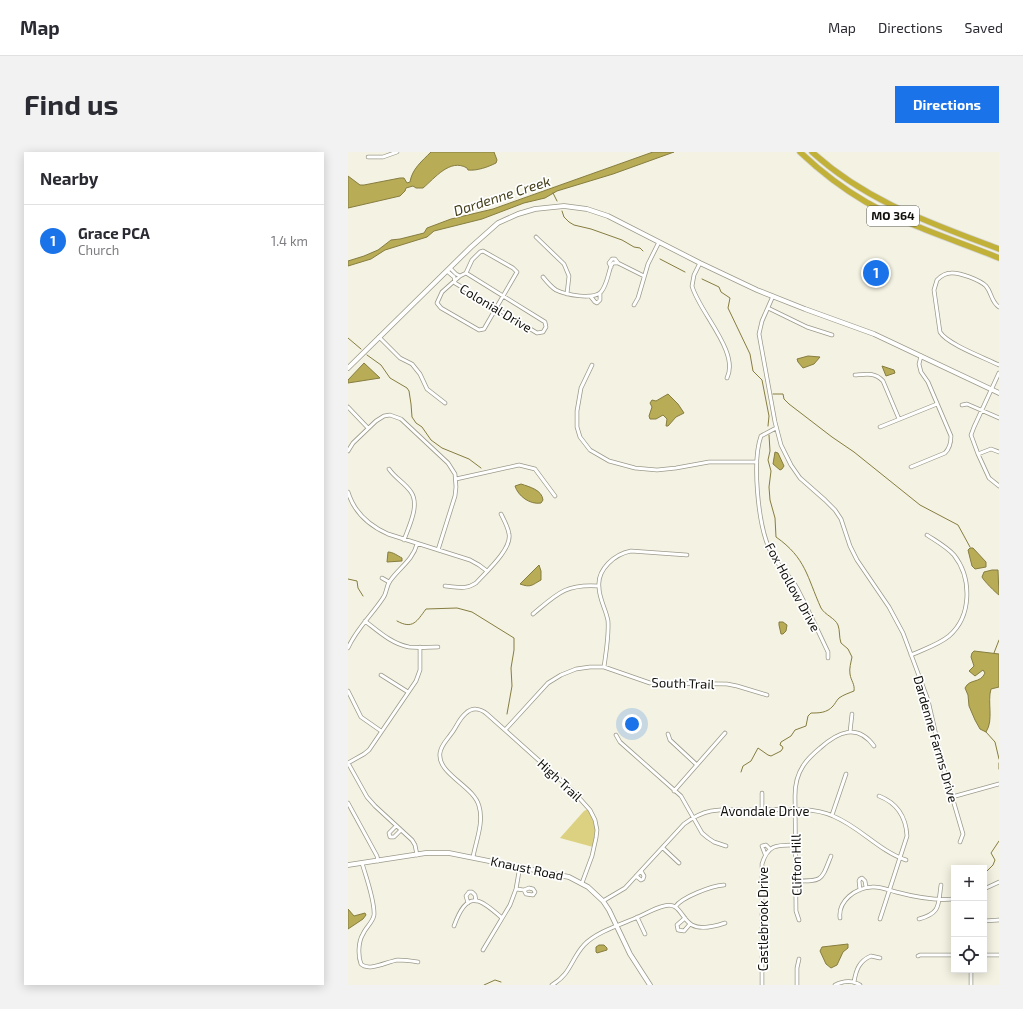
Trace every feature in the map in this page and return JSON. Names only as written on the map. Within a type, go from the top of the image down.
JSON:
[{"type":"highway","name":"MO 364","points":[[800,152],[837,183],[876,207],[908,222],[999,258]]},
{"type":"highway","name":"MO 364","points":[[812,152],[845,179],[880,200],[908,213],[999,249]]},
{"type":"main road","points":[[348,368],[489,230],[498,223],[518,214],[535,209],[550,206],[564,206],[595,211],[608,216],[700,263],[772,296],[874,334],[999,393]]},
{"type":"main road","name":"Knaust Road","points":[[348,865],[417,855],[443,853],[473,857],[564,875],[592,889],[603,900],[630,954],[650,985]]},
{"type":"street","points":[[368,157],[383,157],[397,152]]},
{"type":"street","points":[[536,237],[564,264],[569,276],[569,294]]},
{"type":"street","points":[[634,305],[638,298],[651,257],[659,242]]},
{"type":"street","points":[[484,251],[516,271],[516,274],[504,296],[484,329],[479,330],[437,305],[437,300],[442,292],[460,276],[466,273],[472,260],[480,252],[484,251]]},
{"type":"street","points":[[590,296],[593,301],[597,303],[600,300],[600,293],[605,285],[613,263],[618,263],[644,276]]},
{"type":"street","points":[[700,263],[694,275],[692,286],[728,356],[730,372],[727,378]]},
{"type":"street","name":"Colonial Drive","points":[[449,269],[460,276]]},
{"type":"street","name":"Colonial Drive","points":[[449,269],[454,277],[455,283],[537,333],[543,332],[546,327],[545,322],[466,273]]},
{"type":"street","points":[[999,307],[993,302],[987,287],[979,281],[953,272],[946,273],[937,280],[934,290],[940,332],[942,336],[950,342],[999,365]]},
{"type":"street","points":[[543,277],[555,289],[569,294],[590,296],[600,293]]},
{"type":"street","name":"Dardenne Farms Drive","points":[[772,296],[762,321],[759,334],[776,428],[781,445],[797,474],[830,505],[840,519],[856,560],[889,607],[903,633],[928,700],[962,834],[960,842]]},
{"type":"street","points":[[768,308],[807,327],[832,335]]},
{"type":"street","points":[[378,338],[400,358],[412,364],[420,374],[427,389],[445,403]]},
{"type":"street","points":[[911,467],[945,453],[949,447],[951,436],[928,382],[921,372],[919,364],[922,356]]},
{"type":"street","points":[[592,365],[581,388],[577,411],[577,427],[580,437],[590,450],[596,454],[609,461],[635,468],[657,470],[709,462],[757,462]]},
{"type":"street","points":[[999,373],[972,435],[978,454],[989,478],[999,486]]},
{"type":"street","points":[[855,375],[875,375],[883,381],[899,420]]},
{"type":"street","points":[[880,427],[937,404]]},
{"type":"street","points":[[962,405],[967,404],[999,418]]},
{"type":"street","points":[[348,407],[368,428]]},
{"type":"street","points":[[348,451],[353,443],[376,421],[386,416],[394,416],[401,419],[448,463],[453,470],[456,479],[455,496],[438,550]]},
{"type":"street","name":"Fox Hollow Drive","points":[[776,428],[761,436],[758,443],[757,462],[761,520],[769,548],[778,564],[796,587],[828,652],[828,658]]},
{"type":"street","points":[[978,454],[990,449],[999,452]]},
{"type":"street","points":[[456,479],[519,465],[535,469],[555,496]]},
{"type":"street","points":[[389,469],[411,491],[415,501],[404,540]]},
{"type":"street","points":[[348,492],[355,508],[365,520],[382,532],[474,562],[487,571]]},
{"type":"street","points":[[445,586],[462,588],[471,586],[505,551],[509,542],[509,534],[501,514]]},
{"type":"street","points":[[911,655],[934,645],[948,636],[960,621],[968,596],[965,577],[953,555],[927,535]]},
{"type":"street","points":[[348,648],[365,621],[383,598],[389,582],[409,560],[416,549],[417,544]]},
{"type":"street","points":[[604,667],[607,646],[608,620],[598,586],[601,576],[609,562],[623,553],[638,551],[686,555]]},
{"type":"street","points":[[382,578],[389,582]]},
{"type":"street","points":[[533,614],[566,589],[577,586],[598,586]]},
{"type":"street","points":[[365,621],[395,642],[408,646],[438,647]]},
{"type":"street","points":[[417,855],[413,841],[365,795],[348,763],[367,752],[419,676],[420,647]]},
{"type":"street","name":"South Trail","points":[[505,730],[543,688],[554,679],[576,669],[590,667],[604,667],[650,683],[727,684],[767,695]]},
{"type":"street","points":[[381,675],[408,692]]},
{"type":"street","points":[[348,691],[361,717],[381,732]]},
{"type":"street","name":"High Trail","points":[[473,857],[480,822],[479,805],[471,792],[445,768],[440,753],[444,743],[463,716],[469,710],[474,709],[484,711],[573,791],[590,810],[595,820],[597,830],[592,856],[582,883]]},
{"type":"street","points":[[852,714],[850,732],[862,735],[874,746]]},
{"type":"street","name":"Clifton Hill","points":[[799,920],[796,911],[794,796],[796,780],[807,761],[832,738],[841,733],[850,732]]},
{"type":"street","points":[[674,791],[725,733]]},
{"type":"street","points":[[668,734],[670,740],[697,765]]},
{"type":"street","points":[[616,735],[620,742],[686,802],[702,832],[714,842],[726,846]]},
{"type":"street","points":[[832,815],[846,774]]},
{"type":"street","points":[[952,798],[999,784]]},
{"type":"street","points":[[762,793],[762,810]]},
{"type":"street","points":[[879,796],[887,799],[897,808],[905,822],[907,836],[888,890],[880,919]]},
{"type":"street","points":[[348,803],[377,856],[378,861]]},
{"type":"street","name":"Avondale Drive","points":[[603,900],[622,891],[684,824],[694,818],[712,811],[795,810],[814,811],[832,815],[847,822],[888,852],[906,860]]},
{"type":"street","points":[[396,826],[389,833],[390,837],[394,837],[401,830]]},
{"type":"street","name":"Castlebrook Drive","points":[[762,985],[762,864],[765,854],[770,849],[777,845],[796,844]]},
{"type":"street","name":"Castlebrook Drive","points":[[765,854],[762,846],[766,845],[770,849]]},
{"type":"street","points":[[663,848],[679,862]]},
{"type":"street","points":[[796,881],[814,880],[821,877],[826,872],[831,856]]},
{"type":"street","points":[[362,863],[370,891],[374,913],[371,922],[361,937],[361,964],[366,968],[400,960],[418,962]]},
{"type":"street","points":[[483,950],[510,905],[516,889],[520,866]]},
{"type":"street","name":"Avondale Drive","points":[[636,876],[640,880],[643,879],[644,876],[641,871]]},
{"type":"street","points":[[860,890],[859,881],[862,878],[865,881],[866,887]]},
{"type":"street","points":[[987,888],[999,882]]},
{"type":"street","points":[[675,907],[682,900],[717,886],[724,885]]},
{"type":"street","points":[[919,919],[929,917],[934,913],[938,905],[941,885]]},
{"type":"street","points":[[840,918],[842,905],[850,895],[866,887],[879,887],[939,900],[951,898]]},
{"type":"street","points":[[516,889],[524,890]]},
{"type":"street","points":[[468,903],[466,896],[469,892],[472,892],[475,895],[476,901]]},
{"type":"street","points":[[454,926],[461,908],[468,903],[476,901],[486,904],[502,918]]},
{"type":"street","points":[[552,985],[565,974],[579,951],[589,940],[637,917],[665,906],[675,907],[682,912],[690,924],[701,927],[725,923]]},
{"type":"street","points":[[637,917],[644,934]]},
{"type":"street","points":[[685,918],[677,924],[678,930],[684,931],[690,924]]},
{"type":"street","points":[[987,920],[999,920]]},
{"type":"street","points":[[987,955],[999,954]]},
{"type":"street","points":[[918,956],[951,955]]},
{"type":"street","points":[[854,982],[857,969],[862,961],[871,956],[880,958]]},
{"type":"street","points":[[797,985],[797,968],[799,959]]},
{"type":"street","points":[[971,985],[972,973]]},
{"type":"street","points":[[835,985],[844,982],[854,982],[860,985]]},
{"type":"shaded area","points":[[431,152],[494,152],[497,160],[496,163],[475,170],[468,170],[467,168],[461,166],[449,167],[443,170],[423,188],[416,188],[413,186],[406,188],[400,196],[348,208],[348,176],[360,185],[400,178],[404,178],[407,183],[410,182],[413,173]]},
{"type":"shaded area","points":[[653,152],[674,152],[613,174],[557,191],[545,198],[524,203],[482,219],[434,231],[427,237],[385,250],[371,259],[348,266],[348,261],[378,250],[391,240],[424,233],[427,228],[451,219],[493,209]]},
{"type":"shaded area","points":[[808,356],[820,357],[814,364],[803,368],[797,359]]},
{"type":"shaded area","points":[[364,363],[380,378],[348,383],[348,380]]},
{"type":"shaded area","points":[[882,366],[894,370],[895,373],[886,376]]},
{"type":"shaded area","points":[[668,394],[678,404],[684,413],[676,417],[668,426],[666,426],[667,419],[663,415],[656,419],[650,419],[649,416],[652,407],[650,403],[652,400],[656,401]]},
{"type":"shaded area","points":[[775,452],[778,453],[784,466],[780,470],[773,464]]},
{"type":"shaded area","points":[[521,484],[538,491],[543,500],[541,503],[533,503],[525,499],[515,486]]},
{"type":"shaded area","points":[[973,548],[986,562],[986,567],[975,569],[972,566],[968,550]]},
{"type":"shaded area","points":[[388,552],[394,553],[402,558],[402,561],[387,562]]},
{"type":"shaded area","points":[[539,565],[541,580],[529,586],[520,584]]},
{"type":"shaded area","points":[[998,570],[999,595],[982,577],[984,572]]},
{"type":"shaded area","points":[[779,622],[783,622],[787,625],[786,631],[783,634],[781,634]]},
{"type":"shaded area","points":[[974,651],[999,654],[999,687],[991,689],[990,722],[986,732],[980,729],[975,720],[969,706],[968,695],[965,688],[970,683],[980,679],[985,673],[983,670],[975,676],[969,671],[974,666],[971,657]]},
{"type":"shaded area","points":[[588,809],[596,830],[593,847],[560,838],[584,811]]},
{"type":"shaded area","points":[[348,909],[354,916],[365,913],[366,915],[363,919],[348,929]]},
{"type":"shaded area","points":[[848,944],[848,948],[843,952],[837,965],[831,968],[826,964],[820,951],[822,947]]},
{"type":"shaded area","points":[[599,945],[604,945],[607,950],[597,953],[596,947]]},
{"type":"waterway","name":"Dardenne Creek","points":[[553,193],[557,201]]},
{"type":"waterway","points":[[562,211],[564,217],[574,225],[591,229],[622,240],[634,247],[640,248],[643,251]]},
{"type":"waterway","points":[[660,259],[685,272]]},
{"type":"waterway","points":[[702,279],[719,287],[721,292],[730,298],[728,308],[750,354],[753,371],[762,380],[769,416],[768,426]]},
{"type":"waterway","points":[[348,338],[361,349]]},
{"type":"waterway","points":[[367,355],[381,365],[390,378],[407,388],[409,391],[412,417],[416,423],[422,427],[431,440],[442,448],[469,459],[481,468]]},
{"type":"waterway","points":[[773,394],[783,394],[784,399],[789,404],[854,452],[920,505],[958,525],[970,547]]},
{"type":"waterway","points":[[741,772],[743,766],[751,761],[758,748],[771,756],[781,751],[783,748],[780,745],[781,742],[791,736],[795,730],[806,726],[808,716],[811,713],[820,713],[828,710],[839,698],[854,691],[854,686],[850,676],[852,657],[848,649],[841,643],[838,625],[835,620],[821,608],[809,577],[800,561],[794,553],[776,537],[775,518],[770,500],[769,487],[771,471],[768,460],[770,451],[769,435]]},
{"type":"waterway","points":[[348,579],[357,581],[358,588],[363,596]]},
{"type":"waterway","points":[[397,621],[407,625],[414,623],[426,609],[457,608],[472,612],[514,638],[511,668],[512,686],[507,714]]},
{"type":"waterway","points":[[994,653],[999,640]]},
{"type":"waterway","points":[[986,732],[995,742],[999,759]]},
{"type":"waterway","points":[[999,763],[999,769]]},
{"type":"waterway","points":[[987,871],[993,865],[995,860],[991,853],[999,841]]},
{"type":"waterway","points":[[484,985],[495,980],[501,982]]},
{"type":"place","name":"Grace PCA","points":[[876,273]]}]
